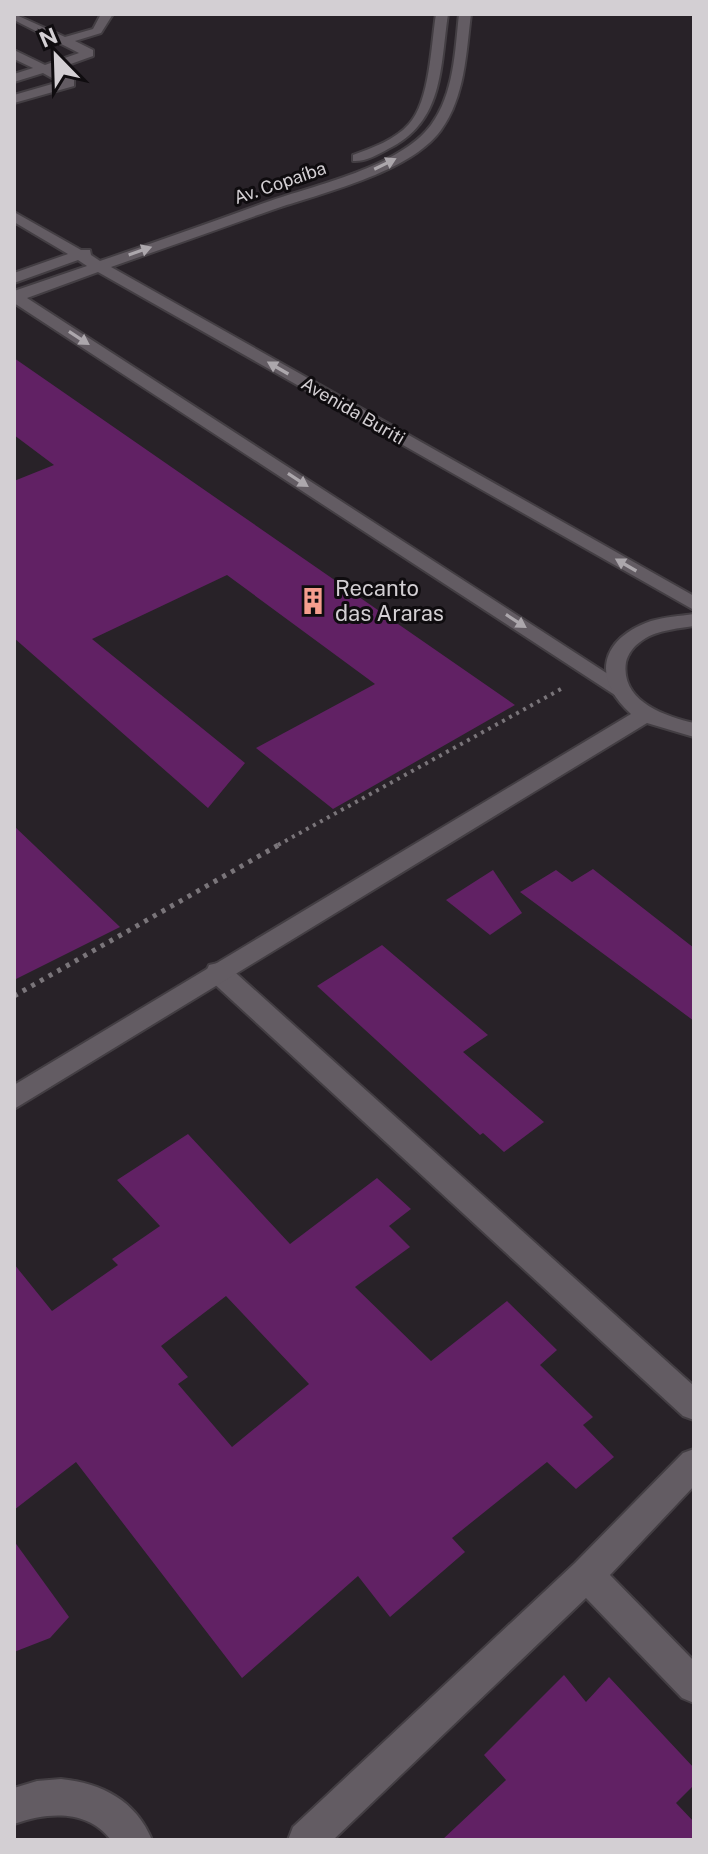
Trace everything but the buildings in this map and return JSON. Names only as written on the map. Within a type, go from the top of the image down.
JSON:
[{"type":"street","points":[[67,40],[97,31],[107,14]]},
{"type":"street","name":"Av. Copaíba","points":[[258,194],[377,150],[415,126],[426,102],[442,14]]},
{"type":"street","name":"Av. Copaíba","points":[[14,278],[371,170],[416,147],[439,123],[454,93],[465,14]]},
{"type":"street","points":[[14,16],[89,53],[14,78]]},
{"type":"street","points":[[14,54],[70,83],[14,99]]},
{"type":"street","name":"Avenida Buriti","points":[[14,216],[694,604]]},
{"type":"street","name":"Av. Copaíba","points":[[14,296],[90,257]]},
{"type":"street","points":[[14,296],[585,667],[647,714],[692,730]]},
{"type":"street","points":[[621,692],[613,673],[615,655],[627,639],[646,627],[694,620]]},
{"type":"street","points":[[14,1098],[647,714]]},
{"type":"street","points":[[218,972],[694,1406]]},
{"type":"street","points":[[306,1840],[587,1575],[694,1464]]},
{"type":"street","points":[[587,1575],[694,1686]]},
{"type":"street","points":[[14,1806],[51,1795],[73,1798],[109,1812],[134,1840]]},
{"type":"path","points":[[14,996],[194,891],[565,687],[585,667]]},
{"type":"place","name":"Recanto das Araras","points":[[313,601]]}]
